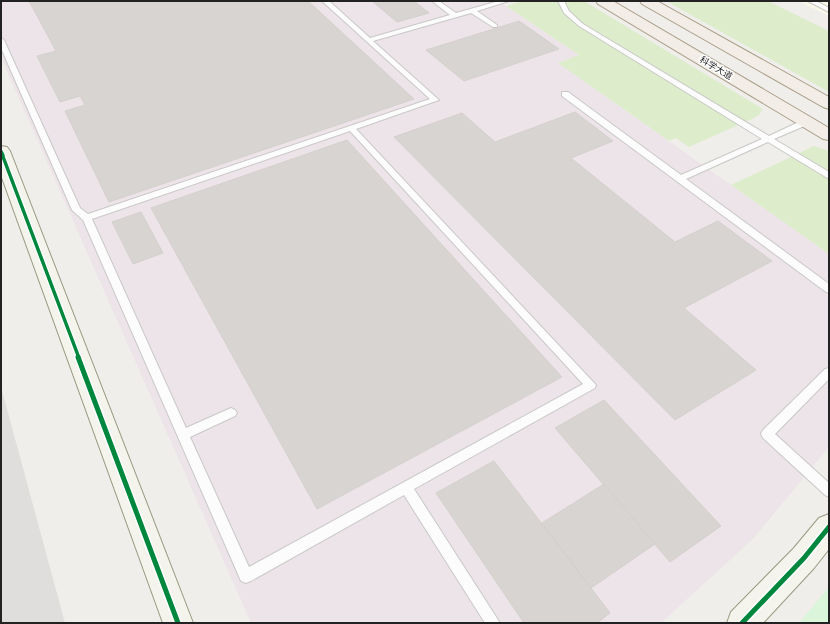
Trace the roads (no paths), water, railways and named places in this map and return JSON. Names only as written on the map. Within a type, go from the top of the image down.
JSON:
[{"type":"main road","name":"科学大道","points":[[603,1],[829,135]]},
{"type":"main road","points":[[647,1],[829,104]]},
{"type":"street","points":[[1,151],[178,623]]},
{"type":"street","points":[[742,623],[804,558],[829,527]]},
{"type":"lane","points":[[86,218],[435,100],[325,1]]},
{"type":"lane","points":[[435,1],[454,15]]},
{"type":"lane","points":[[369,40],[506,1]]},
{"type":"lane","points":[[561,1],[566,12],[581,25],[829,176]]},
{"type":"lane","points":[[811,1],[829,10]]},
{"type":"lane","points":[[473,11],[495,26]]},
{"type":"lane","points":[[1,40],[76,210],[86,218],[246,576],[591,385],[351,128]]},
{"type":"lane","points":[[565,94],[829,289]]},
{"type":"lane","points":[[680,179],[806,122]]},
{"type":"lane","points":[[829,372],[767,434],[829,491]]},
{"type":"lane","points":[[183,435],[231,412]]},
{"type":"lane","points":[[406,488],[493,623]]}]
